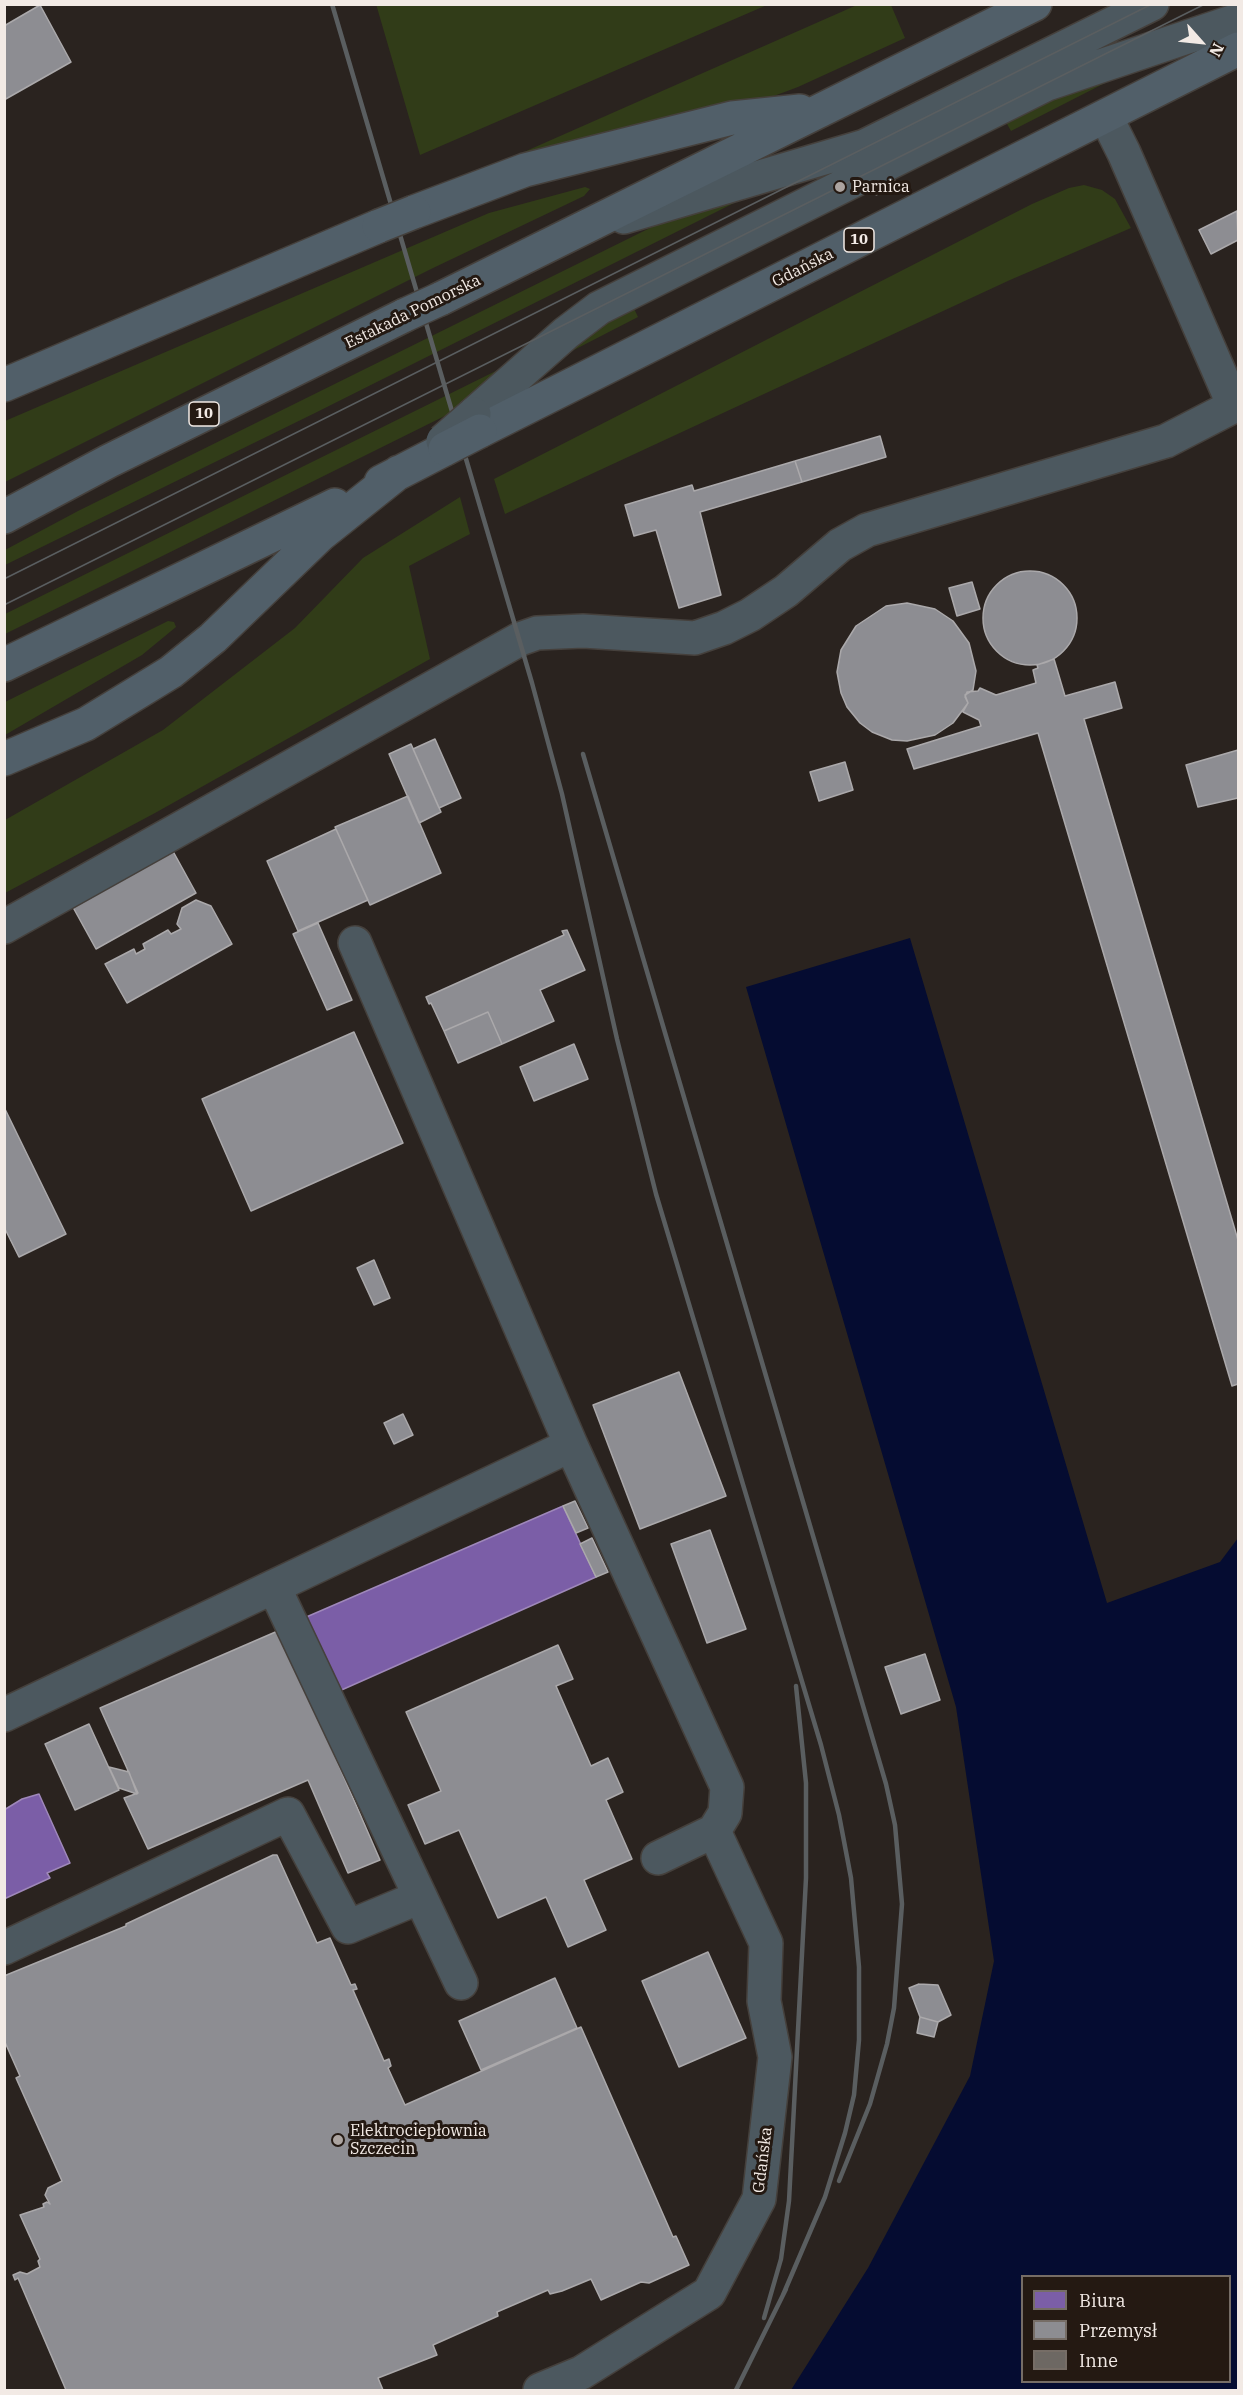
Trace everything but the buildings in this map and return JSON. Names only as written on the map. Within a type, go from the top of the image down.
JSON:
[{"type":"main road","name":"10","points":[[822,109],[1035,4]]},
{"type":"main road","name":"Gdańska","points":[[399,472],[477,422],[1106,117],[1239,50]]},
{"type":"main road","points":[[4,385],[379,226],[535,167],[732,118],[822,109]]},
{"type":"main road","name":"Estakada Pomorska","points":[[4,517],[109,461],[822,109]]},
{"type":"main road","name":"10","points":[[4,665],[287,531],[399,472]]},
{"type":"main road","points":[[4,759],[86,724],[171,672],[219,632],[328,529],[399,472]]},
{"type":"lane","points":[[540,249],[602,224],[865,146],[1152,4]]},
{"type":"lane","points":[[477,422],[566,333],[599,308],[1047,84],[1239,20]]},
{"type":"lane","points":[[4,927],[520,639],[537,633],[583,630],[659,637],[695,638],[705,635],[750,615],[786,591],[840,545],[867,530],[1166,441],[1234,405],[1124,153],[1106,117]]},
{"type":"lane","points":[[355,943],[571,1445],[727,1787],[725,1813],[714,1831],[658,1858]]},
{"type":"lane","points":[[4,1716],[571,1445]]},
{"type":"lane","points":[[274,1587],[461,1983]]},
{"type":"lane","points":[[4,1948],[288,1814],[348,1927],[420,1897]]},
{"type":"lane","name":"Gdańska","points":[[540,2391],[581,2373],[709,2293],[759,2199],[775,2057],[764,2001],[766,1943],[714,1831]]},
{"type":"green space","points":[[376,4],[767,4],[767,5],[420,155]]},
{"type":"green space","points":[[857,5],[891,5],[905,38],[798,87],[747,106],[510,165],[508,159]]},
{"type":"green space","points":[[1152,59],[1011,131],[1002,115]]},
{"type":"green space","points":[[1084,185],[1102,190],[1115,199],[1131,228],[1010,280],[505,514],[494,479],[1032,204],[1069,188]]},
{"type":"green space","points":[[585,187],[590,189],[584,196],[431,269],[5,482],[5,421],[489,213]]},
{"type":"green space","points":[[746,197],[5,565],[5,550],[78,511],[656,225]]},
{"type":"green space","points":[[630,300],[638,317],[570,352],[569,347]]},
{"type":"green space","points":[[520,359],[481,398],[5,634],[5,614]]},
{"type":"green space","points":[[460,497],[470,534],[409,566],[430,659],[155,813],[5,893],[5,820],[163,730],[295,628],[363,558]]},
{"type":"green space","points":[[168,621],[174,622],[176,627],[142,655],[5,735],[5,702]]},
{"type":"water","points":[[910,938],[1107,1603],[1220,1562],[1238,1538],[1238,2390],[791,2390],[868,2268],[970,2076],[994,1961],[956,1707],[746,987]]},
{"type":"tram line","points":[[4,579],[1152,4]]},
{"type":"tram line","points":[[4,605],[1205,4]]},
{"type":"railway","points":[[332,4],[532,683],[562,794],[617,1039],[656,1194],[821,1745],[839,1815],[851,1878],[859,1967],[859,2040],[854,2095],[825,2197],[783,2295]]},
{"type":"railway","points":[[583,754],[886,1784],[895,1825],[902,1904],[894,2008],[887,2044],[870,2104],[839,2181]]},
{"type":"railway","points":[[764,2318],[781,2259],[789,2201],[806,1878],[806,1783],[796,1686]]},
{"type":"railway","points":[[736,2390],[786,2289]]},
{"type":"place","name":"Parnica","points":[[840,187]]},
{"type":"place","name":"Elektrociepłownia Szczecin","points":[[338,2140]]}]
